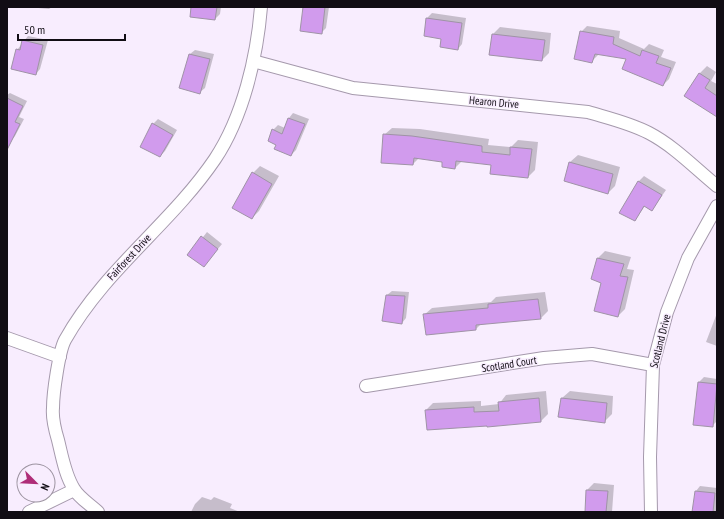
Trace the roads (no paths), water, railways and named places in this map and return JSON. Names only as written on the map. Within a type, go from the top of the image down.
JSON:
[{"type":"street","name":"Fairforest Drive","points":[[98,512],[74,490],[66,471],[56,432],[52,408],[60,357],[65,341],[99,291],[126,258],[191,193],[216,157],[236,120],[253,61],[262,7]]},
{"type":"street","name":"Hearon Drive","points":[[253,61],[352,88],[564,108],[595,114],[648,133],[666,145],[717,186]]},
{"type":"street","name":"Scotland Drive","points":[[651,512],[650,457],[653,365],[667,312],[688,258],[717,206]]},
{"type":"street","points":[[7,338],[60,357]]},
{"type":"street","name":"Scotland Court","points":[[366,386],[544,358],[592,354],[653,365]]},
{"type":"street","points":[[29,512],[74,490]]}]
